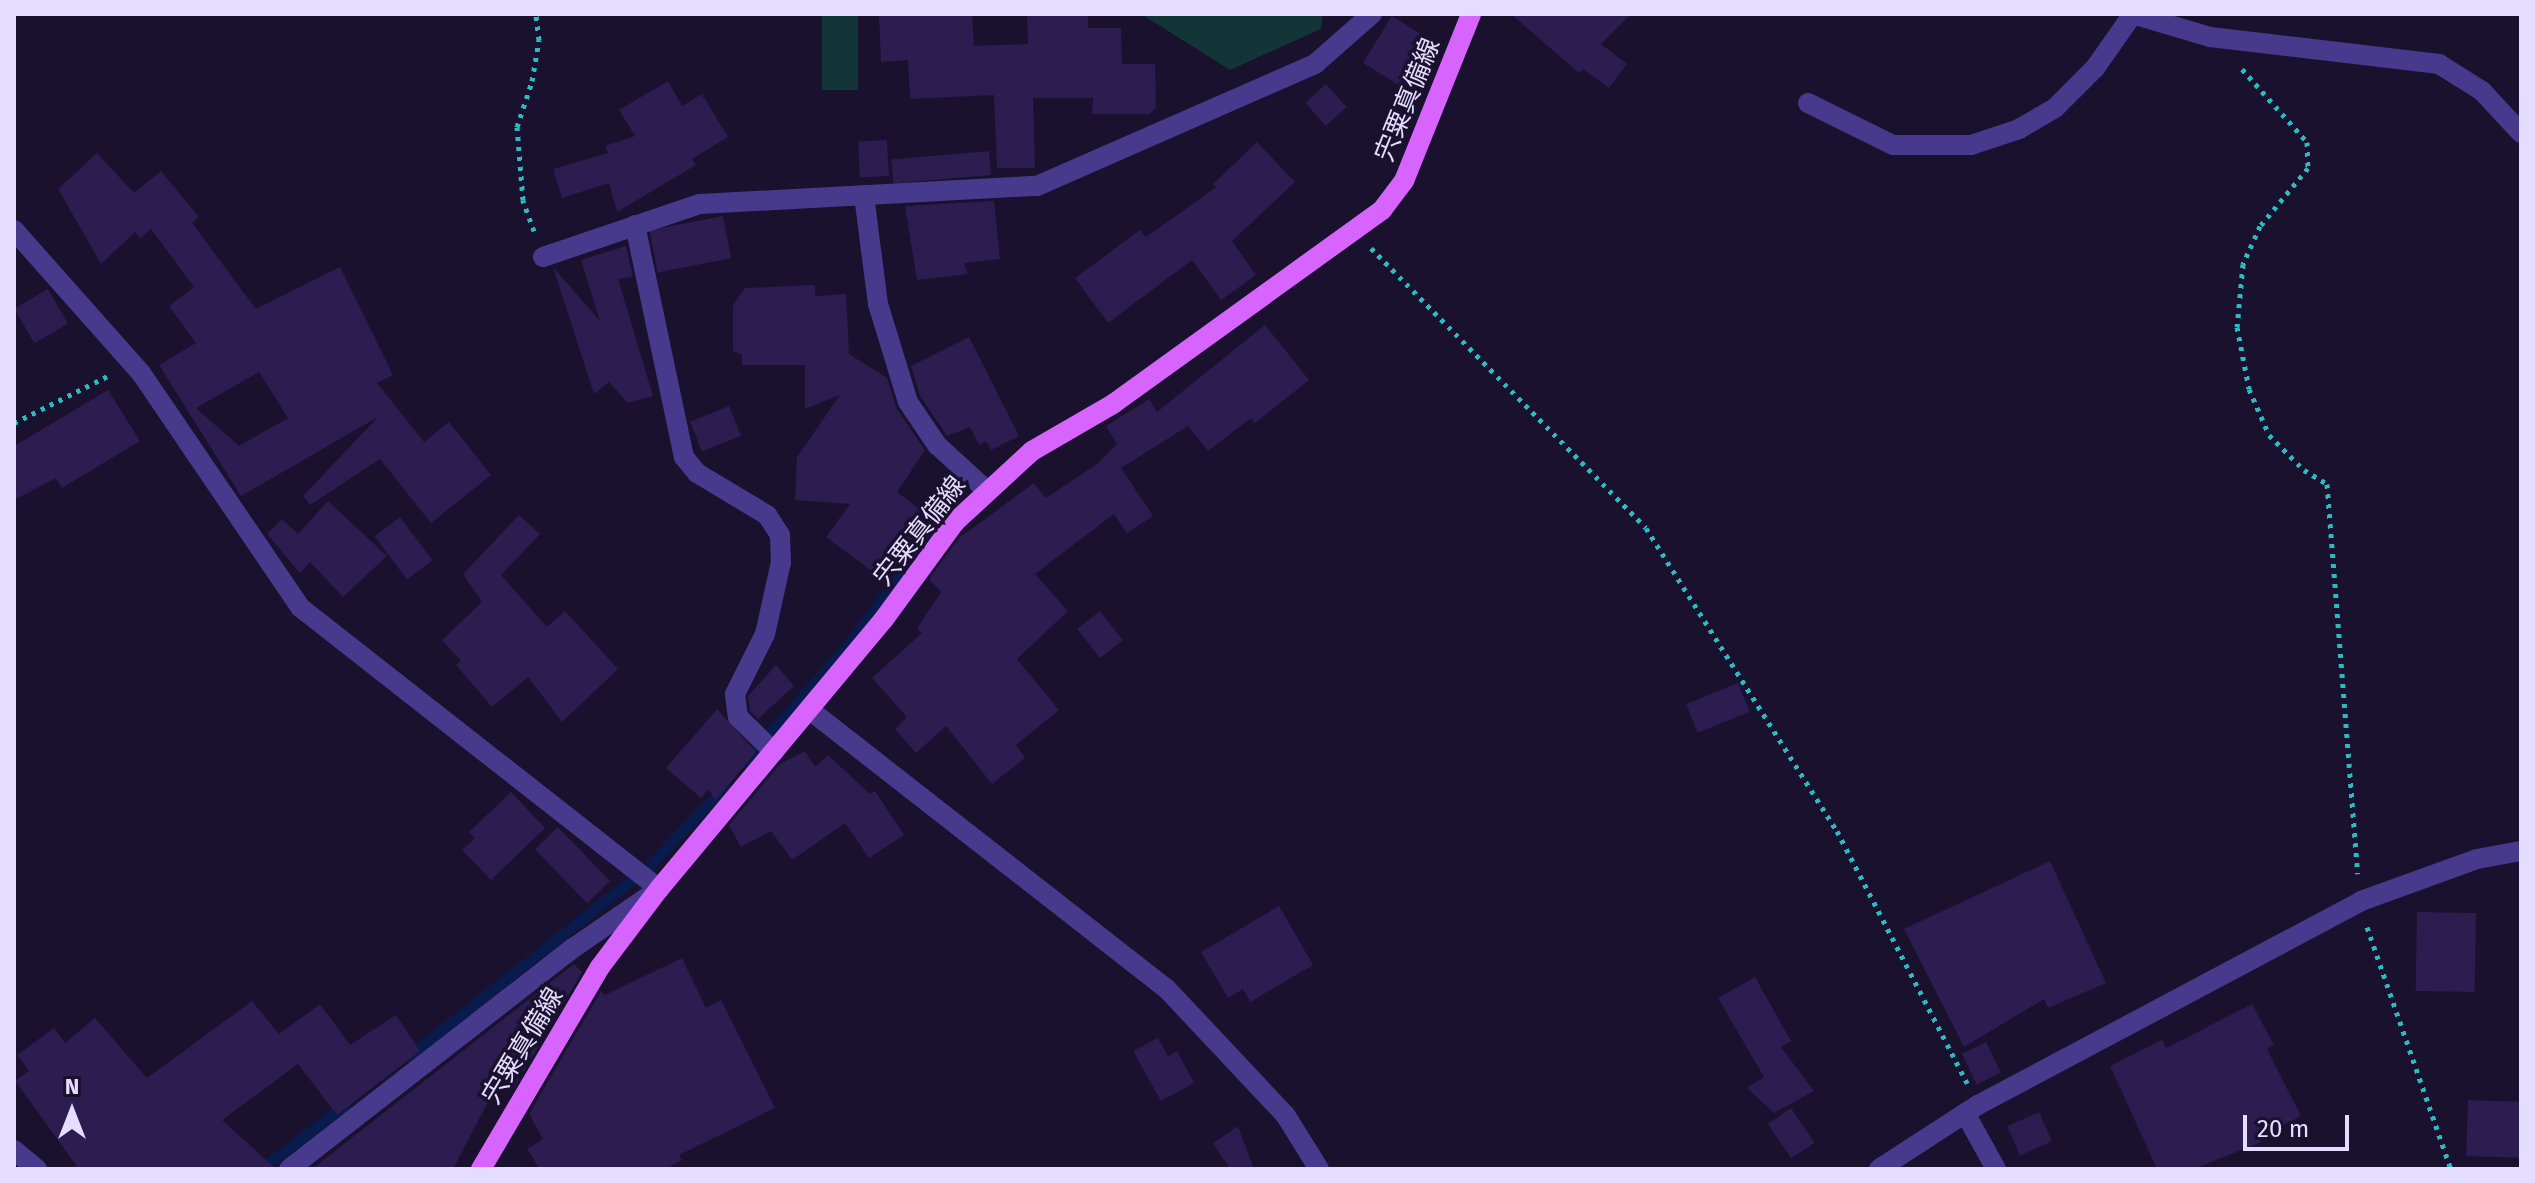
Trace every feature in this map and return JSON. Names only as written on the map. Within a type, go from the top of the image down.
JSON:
[{"type":"main road","name":"宍粟真備線","points":[[481,1169],[600,967],[647,879],[767,745],[811,711],[985,489],[1032,451],[1113,404],[1357,232],[1404,181],[1466,15]]},
{"type":"street","points":[[543,257],[700,204],[1037,186],[1315,64],[1372,14]]},
{"type":"street","points":[[1808,103],[1893,145],[1971,145],[2019,129],[2055,108],[2095,68],[2133,14],[2210,37],[2439,64],[2482,91],[2521,133]]},
{"type":"street","points":[[864,195],[878,304],[908,402],[937,445],[985,489]]},
{"type":"street","points":[[635,225],[684,457],[697,473],[767,515],[780,535],[781,562],[765,634],[735,694],[738,717],[767,745]]},
{"type":"street","points":[[14,230],[133,363],[301,608],[647,879],[573,948],[289,1169]]},
{"type":"street","points":[[811,711],[1166,988],[1286,1116],[1319,1169]]},
{"type":"street","points":[[1879,1169],[1972,1109],[2361,901],[2477,859],[2521,851]]},
{"type":"street","points":[[1972,1109],[1996,1169]]},
{"type":"street","points":[[14,1150],[37,1169]]},
{"type":"path","points":[[536,14],[539,40],[517,127],[517,163],[523,200],[543,257]]},
{"type":"path","points":[[2210,37],[2307,142],[2308,168],[2260,226],[2243,264],[2237,327],[2249,389],[2269,435],[2304,470],[2327,484],[2361,901],[2374,955],[2451,1169]]},
{"type":"path","points":[[1357,232],[1646,528],[1837,831],[1972,1109]]},
{"type":"path","points":[[14,423],[133,363]]},
{"type":"green space","points":[[822,14],[858,14],[858,90],[822,90]]},
{"type":"green space","points":[[1141,14],[1323,14],[1321,29],[1230,70]]},
{"type":"building","points":[[879,14],[972,14],[974,46],[1028,44],[1027,14],[1088,14],[1088,28],[1121,28],[1122,64],[1155,64],[1156,107],[1150,114],[1092,114],[1093,98],[1033,98],[1035,168],[997,168],[994,95],[910,99],[908,60],[881,62]]},
{"type":"building","points":[[1511,14],[1631,14],[1601,44],[1627,64],[1609,88],[1583,69],[1579,73]]},
{"type":"building","points":[[1392,16],[1432,41],[1403,88],[1363,63]]},
{"type":"building","points":[[668,81],[682,106],[702,94],[728,137],[692,159],[696,165],[617,212],[609,183],[562,198],[553,169],[608,153],[605,146],[635,136],[619,110]]},
{"type":"building","points":[[1326,84],[1347,107],[1326,126],[1305,103]]},
{"type":"building","points":[[887,140],[889,176],[860,177],[858,142]]},
{"type":"building","points":[[1257,142],[1295,182],[1232,241],[1256,275],[1221,300],[1192,260],[1108,323],[1075,278],[1140,230],[1146,237],[1216,187],[1213,184]]},
{"type":"building","points":[[989,151],[991,175],[893,183],[891,160]]},
{"type":"building","points":[[97,153],[134,193],[161,171],[199,217],[192,223],[256,309],[340,267],[393,375],[377,383],[424,442],[449,422],[491,475],[431,523],[380,459],[310,505],[303,496],[378,417],[241,496],[159,365],[196,343],[169,306],[194,287],[151,229],[141,238],[135,232],[101,264],[58,189]],"holes":[[[259,372],[288,418],[239,446],[196,408]]]},
{"type":"building","points":[[994,201],[1000,259],[964,263],[968,274],[917,280],[905,206]]},
{"type":"building","points":[[723,216],[731,258],[658,273],[649,230]]},
{"type":"building","points":[[626,246],[633,277],[618,279],[653,396],[628,403],[609,382],[594,394],[553,267],[600,321],[581,260]]},
{"type":"building","points":[[815,285],[815,296],[846,294],[849,354],[887,378],[897,409],[925,450],[897,492],[938,523],[911,560],[905,553],[884,580],[826,537],[850,504],[795,500],[797,457],[840,395],[805,409],[805,365],[742,365],[742,355],[733,351],[733,305],[745,288]]},
{"type":"building","points":[[48,289],[68,324],[34,343],[14,308]]},
{"type":"building","points":[[1265,325],[1309,380],[1255,423],[1251,418],[1208,451],[1188,426],[1121,468],[1153,516],[1127,533],[1114,514],[1035,574],[1068,611],[1017,659],[1059,710],[1016,745],[1025,758],[992,784],[946,726],[916,753],[895,729],[907,717],[872,678],[922,633],[917,628],[941,592],[929,579],[959,538],[1034,483],[1046,498],[1097,464],[1117,444],[1106,426],[1149,399],[1157,412]]},
{"type":"building","points":[[969,337],[1019,436],[991,450],[986,441],[979,445],[970,427],[947,436],[920,396],[911,366]]},
{"type":"building","points":[[108,390],[140,441],[62,488],[56,478],[14,500],[14,446]]},
{"type":"building","points":[[729,406],[741,436],[702,451],[690,422]]},
{"type":"building","points":[[328,501],[387,556],[343,597],[310,562],[300,573],[267,534],[282,519],[298,534]]},
{"type":"building","points":[[519,515],[540,534],[501,575],[547,627],[565,611],[618,669],[562,722],[528,677],[492,707],[456,665],[461,661],[442,640],[482,602],[463,574]]},
{"type":"building","points":[[400,517],[432,560],[407,579],[374,536]]},
{"type":"building","points":[[1100,611],[1123,640],[1100,658],[1077,629]]},
{"type":"building","points":[[776,665],[794,686],[758,719],[750,711],[748,696]]},
{"type":"building","points":[[1738,683],[1750,712],[1698,733],[1686,704]]},
{"type":"building","points":[[717,709],[756,752],[715,801],[709,789],[701,798],[666,768]]},
{"type":"building","points":[[805,751],[815,767],[828,755],[870,794],[875,791],[904,835],[869,858],[845,823],[792,860],[771,831],[741,847],[729,825],[780,764]]},
{"type":"building","points":[[511,792],[545,828],[491,880],[462,850],[475,838],[469,832]]},
{"type":"building","points":[[558,827],[610,881],[587,903],[535,849]]},
{"type":"building","points":[[2050,861],[2106,983],[2048,1008],[2044,999],[1964,1047],[1904,929]]},
{"type":"building","points":[[1279,906],[1313,965],[1250,1002],[1243,989],[1228,998],[1201,952]]},
{"type":"building","points":[[2417,912],[2476,913],[2475,992],[2416,991]]},
{"type":"building","points":[[682,958],[706,1008],[721,1000],[775,1108],[679,1155],[682,1160],[666,1169],[540,1169],[527,1149],[543,1139],[529,1114],[601,991],[605,995]]},
{"type":"building","points":[[574,964],[582,972],[514,1088],[504,1071],[453,1169],[312,1169]]},
{"type":"building","points":[[1755,977],[1791,1041],[1781,1047],[1814,1091],[1774,1113],[1747,1088],[1764,1077],[1718,998]]},
{"type":"building","points":[[252,1001],[279,1034],[320,1004],[350,1045],[396,1015],[420,1051],[337,1115],[298,1064],[222,1120],[276,1169],[79,1169],[15,1081],[29,1071],[17,1055],[54,1028],[65,1043],[95,1018],[147,1078]]},
{"type":"building","points":[[2252,1004],[2274,1045],[2267,1049],[2301,1116],[2259,1138],[2261,1142],[2194,1169],[2157,1169],[2110,1066],[2162,1040],[2166,1048]]},
{"type":"building","points":[[1158,1038],[1168,1056],[1177,1051],[1194,1083],[1161,1101],[1133,1051]]},
{"type":"building","points":[[1986,1042],[2001,1073],[1977,1084],[1962,1054]]},
{"type":"building","points":[[2468,1100],[2521,1102],[2519,1158],[2466,1156]]},
{"type":"building","points":[[1791,1108],[1814,1143],[1791,1158],[1768,1124]]},
{"type":"building","points":[[2039,1112],[2052,1141],[2020,1155],[2007,1126]]},
{"type":"building","points":[[1238,1126],[1254,1169],[1230,1169],[1213,1143]]},
{"type":"waterway","points":[[929,535],[943,516]]},
{"type":"waterway","points":[[745,761],[849,644],[919,549]]},
{"type":"waterway","points":[[409,1056],[651,864],[724,787]]},
{"type":"waterway","points":[[261,1169],[345,1105]]}]
